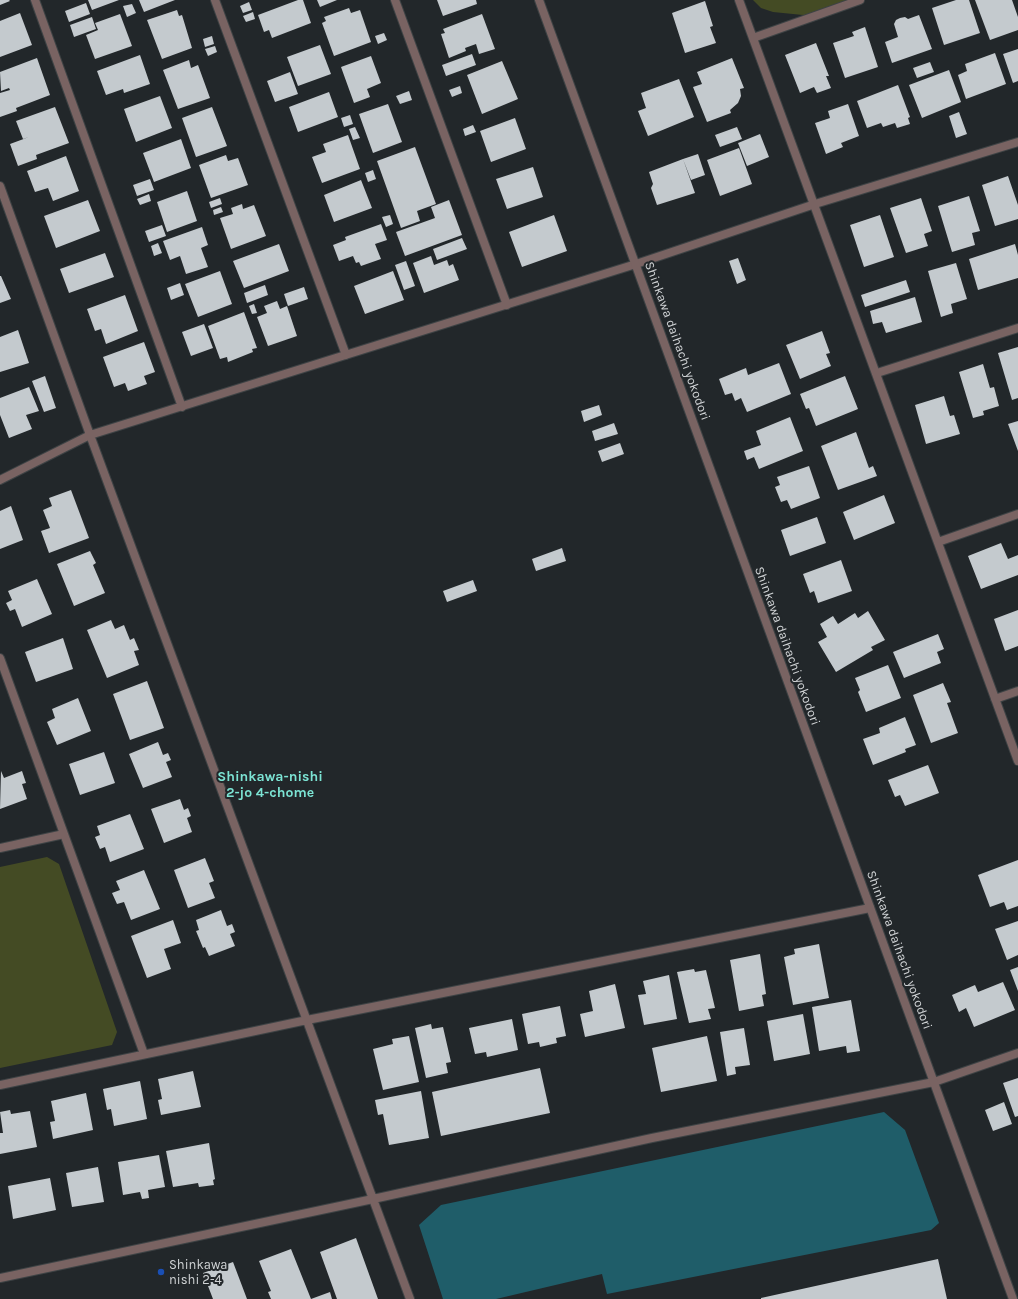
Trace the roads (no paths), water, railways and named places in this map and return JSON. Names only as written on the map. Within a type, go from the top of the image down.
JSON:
[{"type":"street","points":[[36,0],[182,406]]},
{"type":"street","points":[[215,0],[346,355]]},
{"type":"street","points":[[396,0],[507,304]]},
{"type":"street","name":"Shinkawa daihachi yokodori","points":[[539,0],[1014,1299]]},
{"type":"street","points":[[739,0],[1018,761]]},
{"type":"street","points":[[753,38],[860,0]]},
{"type":"street","points":[[0,480],[90,435],[636,264],[815,204],[1018,142]]},
{"type":"street","points":[[0,186],[90,435],[410,1299]]},
{"type":"street","points":[[877,373],[1018,328]]},
{"type":"street","points":[[938,542],[1018,514]]},
{"type":"street","points":[[0,658],[144,1054]]},
{"type":"street","points":[[995,699],[1018,691]]},
{"type":"street","points":[[0,848],[64,834]]},
{"type":"street","points":[[0,1085],[307,1020],[870,908]]},
{"type":"street","points":[[0,1278],[652,1138],[934,1082],[1018,1053]]},
{"type":"water","points":[[884,1112],[905,1130],[939,1223],[931,1230],[607,1294],[602,1274],[496,1299],[443,1299],[419,1225],[441,1205]]},
{"type":"place","name":"Shinkawa nishi 2-4","points":[[161,1272]]},
{"type":"district","name":"Shinkawa-nishi 2-jo 4-chome","points":[[270,786]]}]
